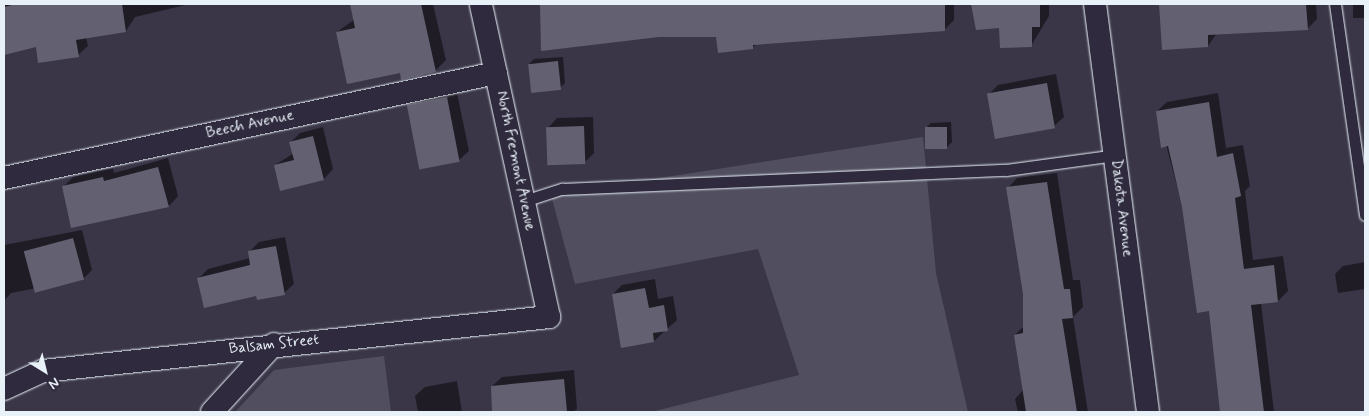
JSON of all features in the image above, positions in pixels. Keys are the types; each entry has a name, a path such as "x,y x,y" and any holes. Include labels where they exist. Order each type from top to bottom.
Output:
{"street":[{"name":"North Fremont Avenue","path":"481,4 549,317"},
{"name":"Dakota Avenue","path":"1095,4 1148,412"},
{"name":"Beech Avenue","path":"4,178 496,73"},
{"name":"Balsam Street","path":"4,389 42,371 274,344 549,317"},
{"path":"212,412 274,344"}],"lane":[{"path":"1335,4 1365,215"},
{"path":"524,200 562,189 1006,170 1115,155"}],"shaded area":[{"path":"923,137 936,273 968,412 651,412 799,375 758,249 575,284 551,195"},
{"path":"384,356 391,412 235,412 274,370"}],"building":[{"path":"16,4 122,4 126,32 76,40 79,57 38,63 36,47 4,55 4,7"},
{"path":"350,4 421,4 436,72 401,80 400,73 347,84 336,32 355,28"},
{"path":"540,4 945,4 945,31 753,45 753,49 718,53 716,37 659,37 541,51"},
{"path":"971,4 1040,4 1040,27 1032,27 1032,47 1000,48 999,28 976,30"},
{"path":"1159,4 1306,4 1308,30 1208,35 1208,47 1162,50"},
{"path":"558,61 561,90 531,93 528,64"},
{"path":"1047,83 1055,128 995,139 987,94"},
{"path":"447,97 460,162 419,170 407,105"},
{"path":"1209,102 1217,157 1233,153 1241,196 1235,198 1244,269 1274,265 1278,302 1251,305 1264,412 1220,412 1209,311 1197,313 1182,207 1168,146 1161,148 1156,111"},
{"path":"584,126 585,164 547,165 546,127"},
{"path":"925,127 947,127 947,149 925,149"},
{"path":"313,136 324,180 280,191 274,165 294,160 289,142"},
{"path":"158,167 169,207 71,228 62,186 103,177 104,181"},
{"path":"1047,182 1064,289 1070,289 1073,318 1062,319 1077,412 1026,412 1014,335 1023,333 1023,294 1006,187"},
{"path":"73,238 84,280 35,293 24,251"},
{"path":"276,246 285,295 257,300 256,296 204,308 197,278 250,265 248,251"},
{"path":"645,288 649,308 664,305 668,331 653,333 654,342 621,348 612,294"},
{"path":"564,379 567,412 492,412 491,386"}]}
